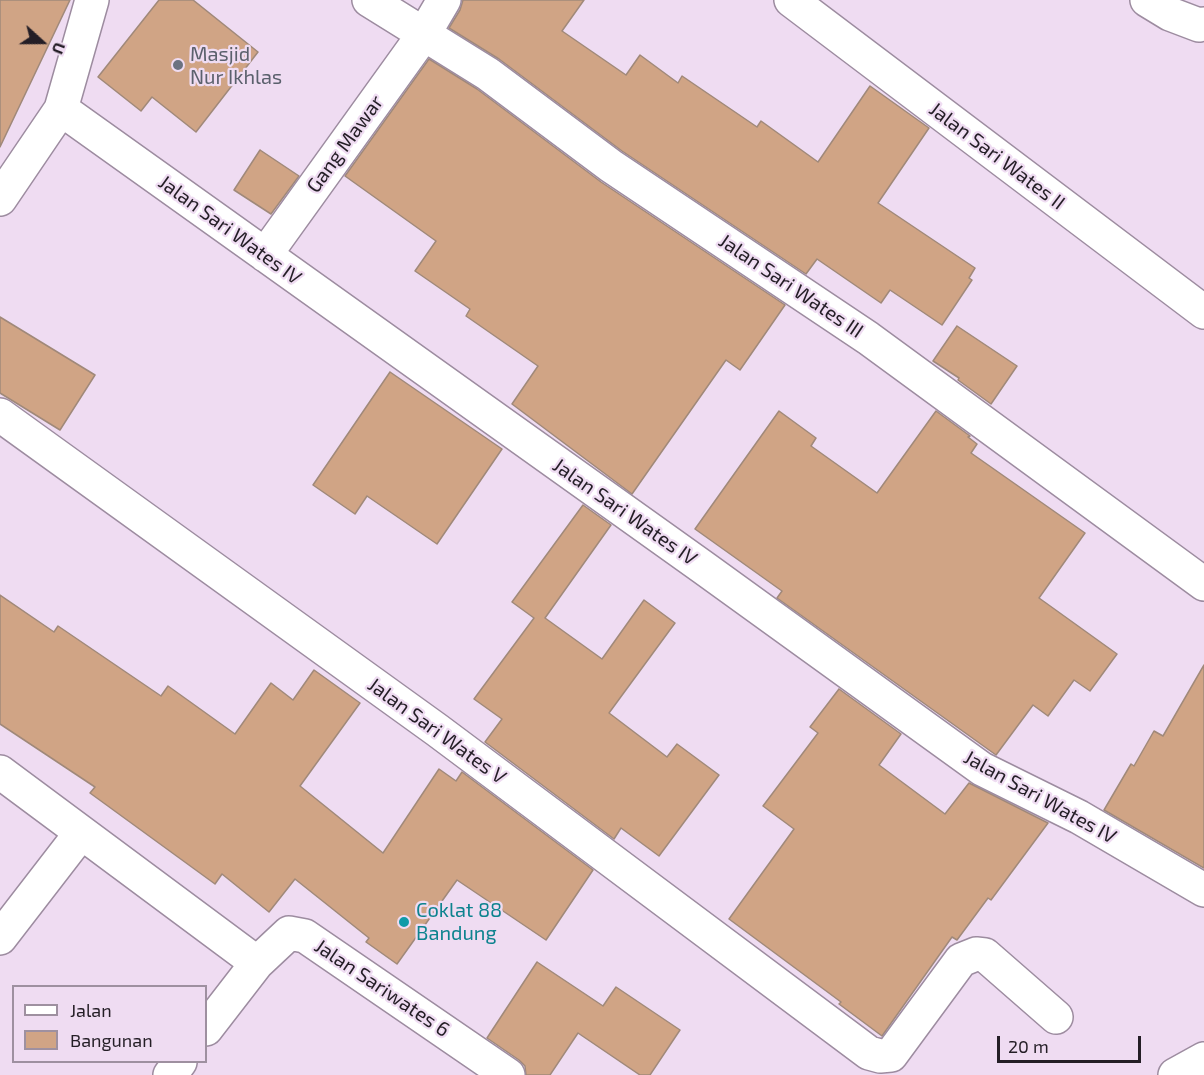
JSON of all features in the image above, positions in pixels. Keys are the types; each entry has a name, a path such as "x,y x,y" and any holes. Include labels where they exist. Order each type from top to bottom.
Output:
{"street":[{"path":"0,199 61,109 92,0"},
{"name":"Jalan Sari Wates III","path":"369,0 488,74 611,166 868,338 1204,584"},
{"name":"Gang Mawar","path":"265,255 424,34 444,0"},
{"name":"Jalan Sari Wates II","path":"791,0 1204,312"},
{"path":"1147,0 1170,14 1199,25 1204,24"},
{"name":"Jalan Sari Wates IV","path":"61,109 704,568 982,770 1079,817 1204,891"},
{"name":"Jalan Sari Wates V","path":"0,415 437,730 869,1053 880,1056 891,1055 961,960 976,954 985,955 1056,1017"},
{"path":"0,772 257,963 207,1028"},
{"path":"0,938 81,833"},
{"name":"Jalan Sariwates 6","path":"257,963 289,933 305,936 508,1075"},
{"path":"1175,1075 1204,1059"},
{"path":"170,1075 179,1063"}],"building":[{"path":"0,0 70,0 0,147"},
{"name":"Masjid Nur Ikhlas","path":"159,0 193,0 258,52 196,132 152,97 141,111 98,77"},
{"path":"463,0 584,0 562,31 626,75 640,55 678,83 682,76 757,127 761,121 818,162 870,86 929,128 878,203 975,268 969,278 972,280 942,325 890,290 881,303 817,259 806,274 622,151 499,59 449,28"},
{"path":"429,59 477,89 601,182 785,305 740,370 726,360 632,494 512,404 538,366 466,316 470,309 415,271 436,241 345,176"},
{"path":"260,150 299,176 271,214 234,190"},
{"path":"0,317 95,375 60,430 0,393"},
{"path":"957,326 1017,366 991,404 958,380 959,378 933,361"},
{"path":"390,372 502,449 437,544 367,496 355,514 313,485"},
{"path":"779,411 816,438 811,446 877,493 936,411 970,436 968,437 977,444 971,453 1085,533 1039,598 1117,654 1090,691 1074,680 1048,716 1033,705 996,755 777,598 782,591 695,529"},
{"path":"583,505 611,525 545,618 602,659 644,600 675,623 609,713 667,757 677,744 719,775 659,856 621,828 614,839 485,742 502,719 474,699 534,618 512,602"},
{"path":"0,595 54,632 58,626 161,696 168,686 235,734 271,683 293,700 314,670 360,703 300,786 383,853 439,769 456,781 462,772 593,870 546,940 457,880 397,964 366,942 369,938 295,879 269,912 222,874 215,884 90,793 95,787 0,724"},
{"path":"1204,665 1204,868 1104,810 1131,764 1134,766 1154,731 1163,736"},
{"path":"839,689 901,734 879,765 945,814 969,783 1048,823 991,900 988,898 957,940 952,937 882,1036 839,1004 841,1002 729,919 794,829 763,806 818,733 810,727"},
{"path":"537,962 603,1006 616,987 680,1030 650,1075 640,1075 578,1033 550,1075 526,1075 525,1066 519,1060 487,1038"}],"place":[{"name":"Masjid Nur Ikhlas","path":"178,65"},
{"name":"Coklat 88 Bandung","path":"404,922"}]}
